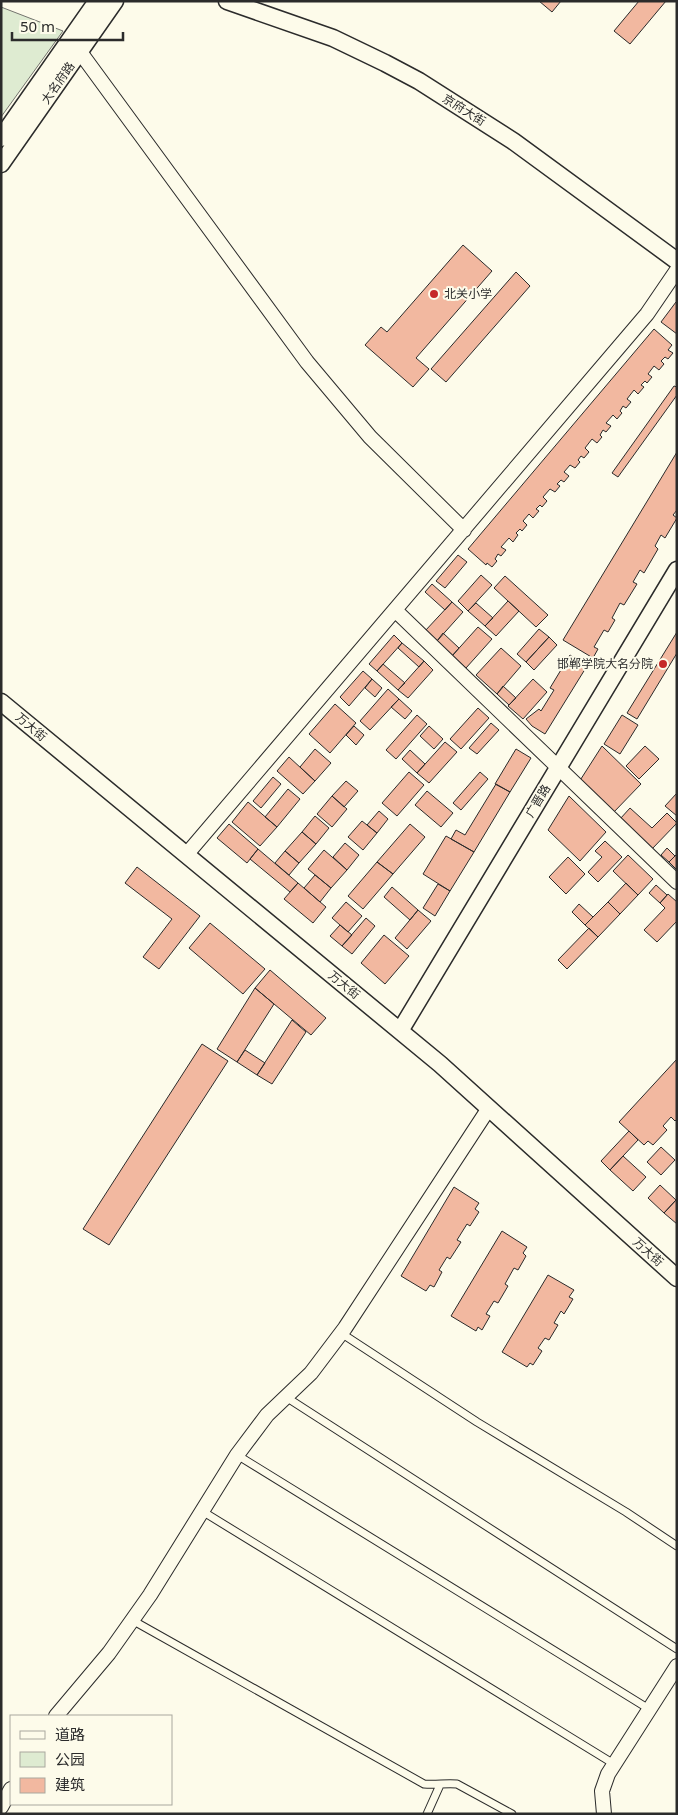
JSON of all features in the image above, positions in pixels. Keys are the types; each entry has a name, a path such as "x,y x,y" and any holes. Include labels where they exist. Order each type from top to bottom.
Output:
{"street":[{"name":"大名府路","path":"1,138 97,1"},
{"name":"大名府路","path":"1,164 115,1"},
{"name":"京府大街","path":"227,1 333,38 419,81 513,141 677,261"},
{"path":"80,52 307,362 370,437 464,530"},
{"path":"186,855 396,611 647,314 677,270"},
{"name":"广晋路","path":"400,1031 677,570"},
{"path":"396,611 677,882"},
{"name":"万大街","path":"1,702 440,1064 677,1278"},
{"path":"57,1715 109,1652 150,1595 237,1455 267,1415 311,1373 341,1333 489,1108"},
{"path":"604,1814 602,1791 608,1774 677,1666"},
{"path":"1,1807 10,1791"}],"lane":[{"path":"341,1333 476,1422 626,1512 677,1546"},
{"path":"286,1397 677,1649"},
{"path":"237,1455 649,1710"},
{"path":"202,1511 614,1764"},
{"path":"132,1620 424,1784 457,1784 512,1814"},
{"path":"427,1814 440,1785"}],"green space":[{"path":"1,7 63,31 1,117"}],"building":[{"path":"539,1 561,1 552,12"},
{"path":"639,1 666,1 630,44 614,31"},
{"path":"463,245 492,271 416,358 429,369 413,387 365,345 381,327 387,332"},
{"path":"516,272 530,286 446,382 431,369"},
{"path":"677,303 677,334 661,322"},
{"path":"654,329 672,345 668,350 673,353 668,359 665,357 661,361 664,364 659,370 654,366 648,374 652,377 647,383 645,381 641,385 644,387 638,394 634,390 627,399 631,402 626,408 623,406 620,411 622,413 617,419 613,415 606,423 611,426 606,432 603,430 600,435 602,437 597,443 592,439 585,448 589,452 584,458 581,456 578,460 580,462 575,468 570,465 564,472 569,476 564,482 561,480 557,484 560,486 555,492 550,489 543,497 547,501 542,507 540,505 536,509 539,511 533,518 529,514 523,521 527,525 522,531 520,529 516,533 518,535 513,542 509,538 501,547 506,550 501,556 498,554 495,559 497,561 492,567 487,563 486,565 468,549"},
{"path":"674,386 677,387 677,395 618,477 612,473"},
{"path":"677,452 677,510 673,515 677,518 665,538 661,535 655,546 658,549 644,573 640,570 633,582 637,584 624,605 620,603 612,618 615,620 608,632 604,630 594,647 598,649 593,658 563,640"},
{"path":"458,555 467,562 445,588 436,581"},
{"path":"481,575 492,585 468,611 458,601"},
{"path":"505,576 548,615 536,627 494,588"},
{"path":"432,584 452,602 445,610 425,592"},
{"path":"508,601 519,611 496,636 485,626"},
{"path":"452,602 463,612 437,641 425,631"},
{"path":"476,603 493,618 485,626 468,611"},
{"path":"478,627 492,639 466,668 452,656"},
{"path":"539,629 549,637 526,662 517,654"},
{"path":"677,632 677,653 637,719 627,713"},
{"path":"443,633 459,648 452,656 437,641"},
{"path":"394,635 402,643 377,671 369,664"},
{"path":"549,637 557,645 534,670 526,662"},
{"path":"402,643 424,661 419,667 398,648"},
{"path":"501,648 521,666 497,694 476,675"},
{"path":"570,655 587,666 545,734 532,726 526,719 539,709 541,711 554,690 550,688"},
{"path":"424,661 433,670 408,698 398,690"},
{"path":"383,664 405,683 398,690 377,671"},
{"path":"363,671 372,679 349,706 340,697"},
{"path":"372,679 382,688 375,697 365,688"},
{"path":"533,679 547,692 523,719 508,706"},
{"path":"503,686 516,698 509,705 497,694"},
{"path":"388,689 399,699 370,730 360,721"},
{"path":"399,699 412,711 405,719 391,707"},
{"path":"335,704 356,723 330,753 309,734"},
{"path":"478,708 489,718 461,749 450,739"},
{"path":"417,715 427,724 396,759 386,750"},
{"path":"622,715 638,725 620,754 604,744"},
{"path":"491,723 499,730 477,754 469,748"},
{"path":"354,726 364,735 356,745 346,735"},
{"path":"429,726 443,739 434,749 420,736"},
{"path":"445,742 457,752 429,783 417,773"},
{"path":"602,746 641,784 612,814 579,782"},
{"path":"645,746 659,759 639,779 626,766"},
{"path":"315,749 331,763 315,781 300,767"},
{"path":"516,749 531,758 510,792 495,784"},
{"path":"410,750 425,764 417,773 402,759"},
{"path":"289,757 315,781 303,794 277,771"},
{"path":"409,772 424,785 397,816 382,803"},
{"path":"480,772 488,779 461,810 453,803"},
{"path":"273,777 281,784 261,808 253,801"},
{"path":"346,781 358,791 344,807 332,796"},
{"path":"496,784 510,792 474,852 451,839 456,830 465,835"},
{"path":"288,789 300,799 277,827 265,817"},
{"path":"427,791 453,813 441,827 415,805"},
{"path":"677,793 677,816 665,806"},
{"path":"332,796 347,809 332,827 317,814"},
{"path":"569,796 606,832 580,861 548,830"},
{"path":"248,802 277,827 260,846 232,822"},
{"path":"630,808 652,828 667,813 677,823 651,850 620,819"},
{"path":"379,811 388,819 377,833 367,825"},
{"path":"315,816 329,828 316,844 302,832"},
{"path":"362,821 377,833 363,850 348,837"},
{"path":"229,824 258,849 247,863 217,838"},
{"path":"410,824 425,837 393,874 377,862"},
{"path":"302,832 316,844 299,863 285,851"},
{"path":"446,836 474,852 450,891 423,874"},
{"path":"605,841 622,857 598,882 588,872 602,857 595,851"},
{"path":"345,843 359,855 347,870 333,857"},
{"path":"667,848 675,856 669,862 661,855"},
{"path":"258,849 298,883 290,892 250,859"},
{"path":"324,850 347,870 331,888 308,869"},
{"path":"285,851 299,863 289,875 275,863"},
{"path":"677,854 677,870 669,862"},
{"path":"628,855 653,879 638,895 613,871"},
{"path":"568,857 585,874 566,894 549,877"},
{"path":"377,862 393,874 363,909 348,896"},
{"path":"137,867 200,916 159,969 143,957 172,919 125,883"},
{"path":"315,875 331,888 320,902 304,888"},
{"path":"298,883 326,907 313,923 284,899"},
{"path":"626,883 638,895 620,914 608,902"},
{"path":"438,884 450,891 435,916 423,908"},
{"path":"656,885 667,895 660,903 649,893"},
{"path":"392,887 418,910 410,920 384,897"},
{"path":"668,894 677,902 677,921 657,942 644,930 665,908 660,903"},
{"path":"346,902 362,916 348,932 332,918"},
{"path":"608,902 620,914 598,937 585,925"},
{"path":"579,904 593,917 585,925 572,912"},
{"path":"418,910 431,921 407,949 395,938"},
{"path":"366,918 375,926 352,954 342,946"},
{"path":"210,923 265,969 243,994 189,948"},
{"path":"340,925 352,935 342,946 330,936"},
{"path":"589,928 598,937 567,969 558,960"},
{"path":"384,935 409,956 385,984 361,963"},
{"path":"270,970 326,1018 311,1035 255,988"},
{"path":"255,988 274,1004 237,1062 217,1049"},
{"path":"292,1020 306,1032 272,1084 257,1075"},
{"path":"202,1044 228,1061 109,1245 83,1229"},
{"path":"245,1050 265,1063 257,1075 237,1062"},
{"path":"677,1059 677,1119 675,1121 671,1117 663,1126 667,1130 653,1145 648,1141 644,1145 619,1122"},
{"path":"629,1131 638,1140 610,1170 601,1161"},
{"path":"661,1147 675,1160 661,1175 647,1162"},
{"path":"623,1156 646,1177 633,1191 610,1170"},
{"path":"660,1185 676,1200 664,1213 648,1198"},
{"path":"454,1187 479,1203 475,1209 479,1212 470,1226 467,1224 457,1240 461,1242 450,1259 447,1257 439,1270 442,1272 434,1287 430,1285 426,1291 401,1276"},
{"path":"677,1200 677,1224 664,1213"},
{"path":"502,1231 527,1247 523,1253 526,1256 518,1270 514,1268 505,1284 508,1286 498,1303 494,1301 486,1314 490,1316 482,1330 478,1327 476,1331 451,1316"},
{"path":"548,1275 574,1290 569,1297 573,1299 564,1314 561,1311 554,1323 558,1325 549,1340 545,1338 538,1348 542,1351 533,1365 530,1363 527,1367 502,1352"}],"place":[{"name":"北关小学","path":"434,294"},
{"name":"邯郸学院大名分院","path":"663,664"}]}
